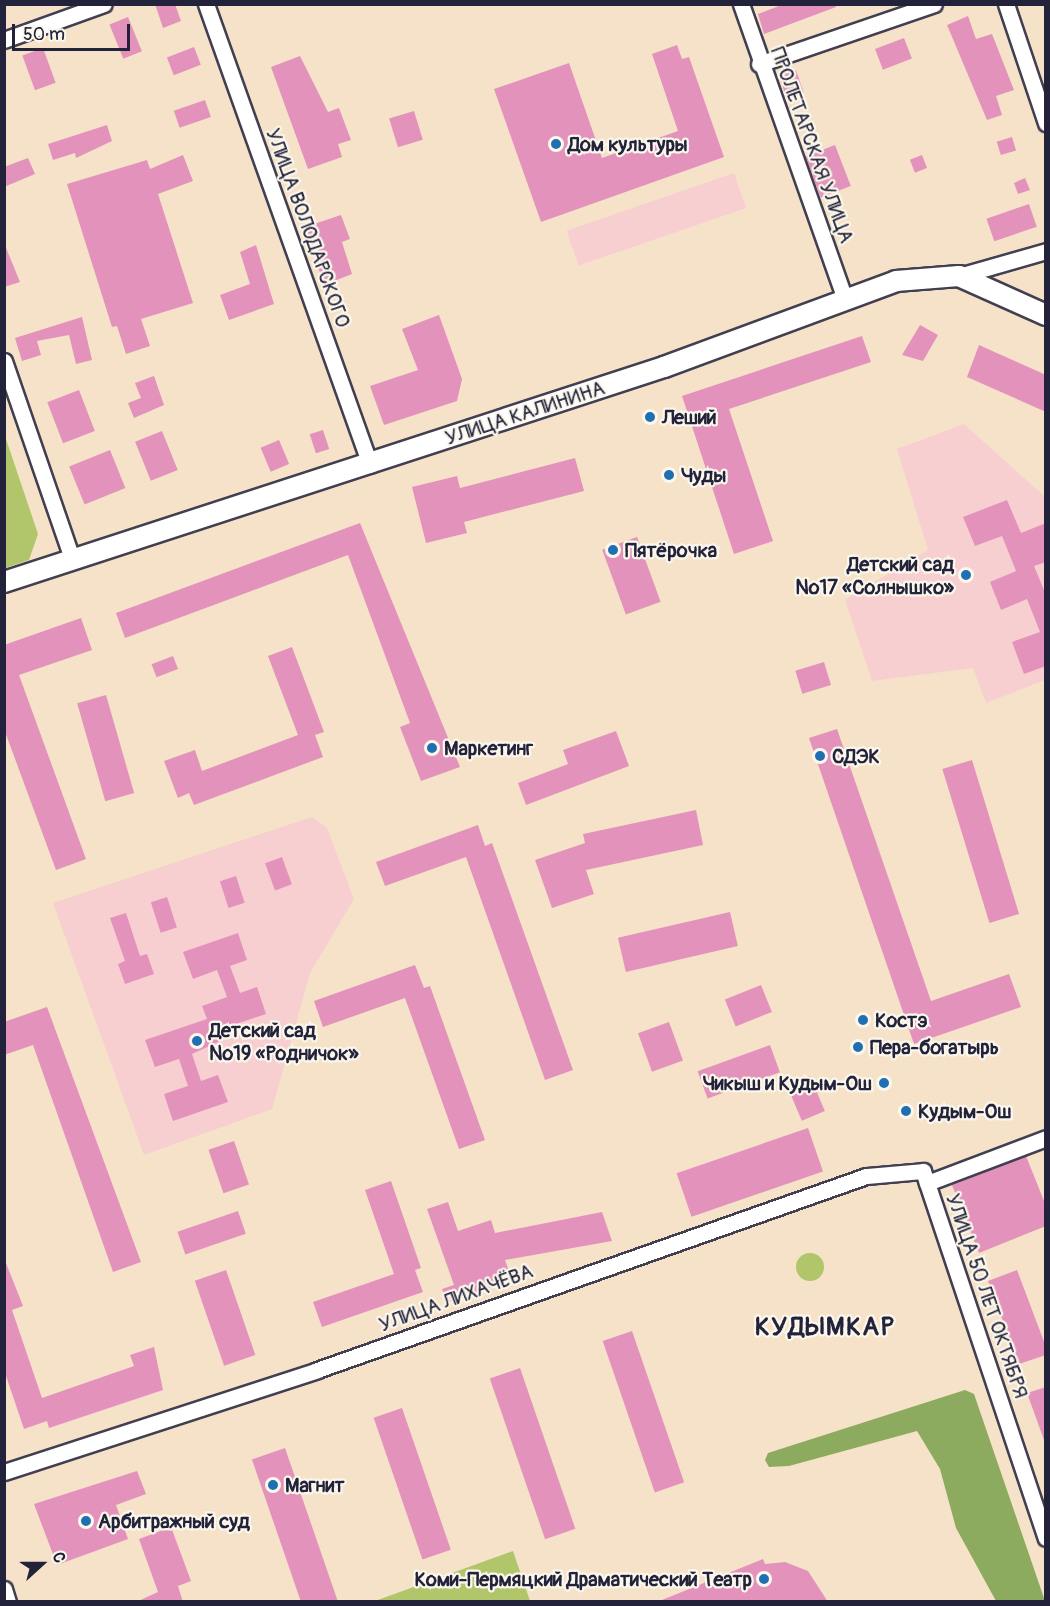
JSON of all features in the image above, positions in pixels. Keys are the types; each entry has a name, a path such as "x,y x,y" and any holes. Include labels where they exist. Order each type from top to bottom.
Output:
{"main road":[{"name":"УЛИЦА КАЛИНИНА","path":"4,582 72,558 370,465 664,367 896,281 959,276"},
{"path":"959,276 1046,315"}],"street":[{"path":"4,40 104,4"},
{"name":"УЛИЦА ВОЛОДАРСКОГО","path":"206,4 370,465"},
{"name":"ПРОЛЕТАРСКАЯ УЛИЦА","path":"741,4 759,64 845,299"},
{"path":"759,64 934,4"},
{"path":"1006,4 1046,123"},
{"name":"УЛИЦА КАЛИНИНА","path":"959,276 1046,251"},
{"path":"4,361 72,558"},
{"name":"УЛИЦА ЛИХАЧЁВА","path":"4,1472 317,1370 866,1176 925,1177 1046,1138"},
{"name":"УЛИЦА 50 ЛЕТ ОКТЯБРЯ","path":"925,1177 1046,1538"},
{"path":"4,1589 8,1602"}],"shaded area":[{"path":"734,173 746,208 579,266 567,231"},
{"name":"Детский сад №17 «Солнышко»","path":"964,424 1045,497 1045,680 986,703 973,668 872,681 845,600 928,550 897,449"},
{"name":"Детский сад №19 «Родничок»","path":"312,817 327,828 354,899 310,973 272,1109 144,1155 53,903"}],"green space":[{"path":"4,433 38,534 29,560 5,568"},
{"path":"810,1253 820,1257 824,1267 820,1277 810,1281 800,1277 796,1267 800,1257"},
{"path":"965,1390 974,1394 1045,1601 996,1601 956,1528 940,1469 917,1431 789,1466 769,1467 765,1460 768,1453"},
{"path":"513,1551 530,1601 375,1601"}],"building":[{"path":"155,4 175,4 181,21 163,28"},
{"path":"784,4 835,4 836,7 764,34 758,14"},
{"path":"968,16 976,39 992,34 1014,90 996,96 1002,115 987,120 947,25"},
{"path":"128,17 142,51 123,59 109,24"},
{"path":"904,38 912,59 883,70 875,49"},
{"name":"Дом культуры","path":"677,45 682,59 689,57 724,157 541,222 494,89 569,63 602,158 678,131 652,54"},
{"path":"194,47 201,65 174,75 167,57"},
{"path":"43,48 56,83 35,90 22,56"},
{"path":"300,56 328,112 339,108 351,140 338,144 342,157 308,169 271,67"},
{"path":"796,70 804,93 787,99 779,76"},
{"path":"205,100 211,117 180,128 174,111"},
{"path":"414,111 423,140 398,147 389,119"},
{"path":"107,125 112,141 76,158 75,153 53,160 48,144"},
{"path":"1012,137 1016,150 1001,155 997,142"},
{"path":"835,145 851,186 821,198 805,156"},
{"path":"183,155 193,181 158,194 193,303 141,319 150,346 126,354 117,326 112,327 67,184 147,160 150,169"},
{"path":"922,155 927,168 915,173 910,160"},
{"path":"28,158 35,174 4,187 4,167"},
{"path":"1025,178 1030,190 1018,194 1014,183"},
{"path":"1029,204 1037,227 994,241 986,219"},
{"path":"341,215 350,239 342,242 352,274 324,285 305,227"},
{"path":"4,243 20,282 4,287"},
{"path":"256,245 274,304 229,320 220,295 250,284 240,252"},
{"path":"439,315 462,379 457,401 384,425 370,386 418,370 402,329"},
{"path":"82,317 92,360 76,364 69,335 37,341 41,355 22,361 15,338"},
{"path":"920,325 938,335 923,361 902,355"},
{"path":"862,336 871,362 729,409 773,541 734,554 682,396"},
{"path":"979,345 1046,375 1046,412 967,377"},
{"path":"154,376 164,405 134,418 128,403 141,398 135,383"},
{"path":"79,390 95,431 63,443 47,402"},
{"path":"323,430 329,449 316,453 310,434"},
{"path":"162,431 178,470 151,481 135,442"},
{"path":"279,440 289,464 271,472 261,448"},
{"path":"110,450 125,488 85,504 69,466"},
{"path":"575,458 584,491 464,522 467,533 426,543 412,487 457,476 460,488"},
{"path":"1007,500 1021,533 1046,523 1046,562 1034,566 1046,595 1046,666 1024,674 1012,642 1040,632 1027,599 1001,610 990,582 1016,571 1002,536 975,546 963,517"},
{"path":"360,523 460,767 421,781 400,727 410,723 348,555 125,638 116,613"},
{"path":"637,537 661,602 626,614 602,550"},
{"path":"81,618 92,650 19,675 86,859 56,870 4,729 4,645"},
{"path":"292,647 324,732 315,735 323,757 194,805 189,793 178,798 164,761 195,750 202,771 298,735 268,656"},
{"path":"173,656 178,669 157,677 152,664"},
{"path":"824,662 831,685 802,694 795,671"},
{"path":"106,695 134,793 105,801 77,703"},
{"path":"837,729 931,1001 1009,974 1021,1007 914,1044 809,738"},
{"path":"616,731 629,766 526,805 518,783 568,764 563,750"},
{"path":"972,760 1019,914 989,923 942,769"},
{"path":"696,810 703,845 586,870 594,894 552,908 535,860 585,843 583,834"},
{"path":"478,825 485,846 492,843 573,1070 545,1080 466,857 385,886 376,862"},
{"path":"282,857 292,884 275,890 265,863"},
{"path":"236,876 245,903 228,908 220,881"},
{"path":"167,897 177,927 161,933 151,902"},
{"path":"730,912 738,946 626,972 618,938"},
{"path":"126,913 140,956 147,954 154,974 125,984 118,964 125,961 110,918"},
{"path":"238,933 247,960 230,966 240,993 257,987 266,1014 239,1023 242,1031 192,1054 201,1081 218,1075 228,1102 173,1121 164,1094 188,1086 179,1059 155,1067 145,1040 207,1019 202,1006 227,997 217,970 193,979 183,952"},
{"path":"415,965 424,988 430,986 485,1140 459,1149 405,998 323,1027 314,1001"},
{"path":"761,985 772,1012 736,1026 725,1000"},
{"path":"47,1007 141,1262 113,1272 33,1045 4,1055 4,1022"},
{"path":"669,1022 683,1061 652,1072 638,1033"},
{"path":"770,1045 780,1072 708,1099 698,1071"},
{"path":"810,1076 825,1111 802,1121 787,1086"},
{"path":"808,1128 823,1171 692,1217 677,1173"},
{"path":"234,1141 249,1184 223,1193 208,1150"},
{"path":"1026,1156 1046,1206 1046,1226 979,1253 952,1185"},
{"path":"391,1181 421,1268 415,1270 423,1292 322,1327 313,1302 394,1274 365,1190"},
{"path":"448,1202 458,1231 491,1220 495,1233 602,1212 612,1241 505,1260 512,1280 447,1303 442,1289 454,1285 427,1209"},
{"path":"238,1211 246,1234 185,1255 177,1232"},
{"path":"4,1258 23,1306 12,1310 42,1398 134,1366 130,1355 154,1347 163,1390 49,1428 47,1421 24,1429 4,1370"},
{"path":"226,1270 255,1355 224,1366 195,1281"},
{"path":"1017,1270 1046,1347 1046,1355 1019,1364 988,1281"},
{"path":"632,1331 684,1482 655,1492 603,1341"},
{"path":"520,1368 575,1529 545,1539 490,1378"},
{"path":"1046,1387 1046,1440 1044,1440 1027,1393"},
{"path":"402,1408 451,1550 422,1560 374,1418"},
{"path":"285,1448 338,1602 301,1602 252,1459"},
{"path":"137,1471 146,1494 116,1505 128,1539 57,1565 34,1504"},
{"path":"171,1527 191,1581 178,1586 183,1602 136,1602 158,1592 139,1539"},
{"name":"Коми-Пермяцкий Драматический Театр","path":"763,1559 765,1564 785,1562 808,1571 828,1602 657,1602"}],"place":[{"name":"Дом культуры","path":"556,144"},
{"name":"Леший","path":"650,417"},
{"name":"Чуды","path":"669,475"},
{"name":"Пятёрочка","path":"613,550"},
{"name":"Детский сад №17 «Солнышко»","path":"966,575"},
{"name":"Маркетинг","path":"432,748"},
{"name":"СДЭК","path":"820,756"},
{"name":"Костэ","path":"863,1020"},
{"name":"Детский сад №19 «Родничок»","path":"197,1041"},
{"name":"Пера-богатырь","path":"858,1047"},
{"name":"Чикыш и Кудым-Ош","path":"884,1083"},
{"name":"Кудым-Ош","path":"906,1111"},
{"name":"Магнит","path":"273,1485"},
{"name":"Арбитражный суд","path":"86,1521"},
{"name":"Коми-Пермяцкий Драматический Театр","path":"764,1579"}],"district":[{"name":"КУДЫМКАР","path":"825,1328"}]}
